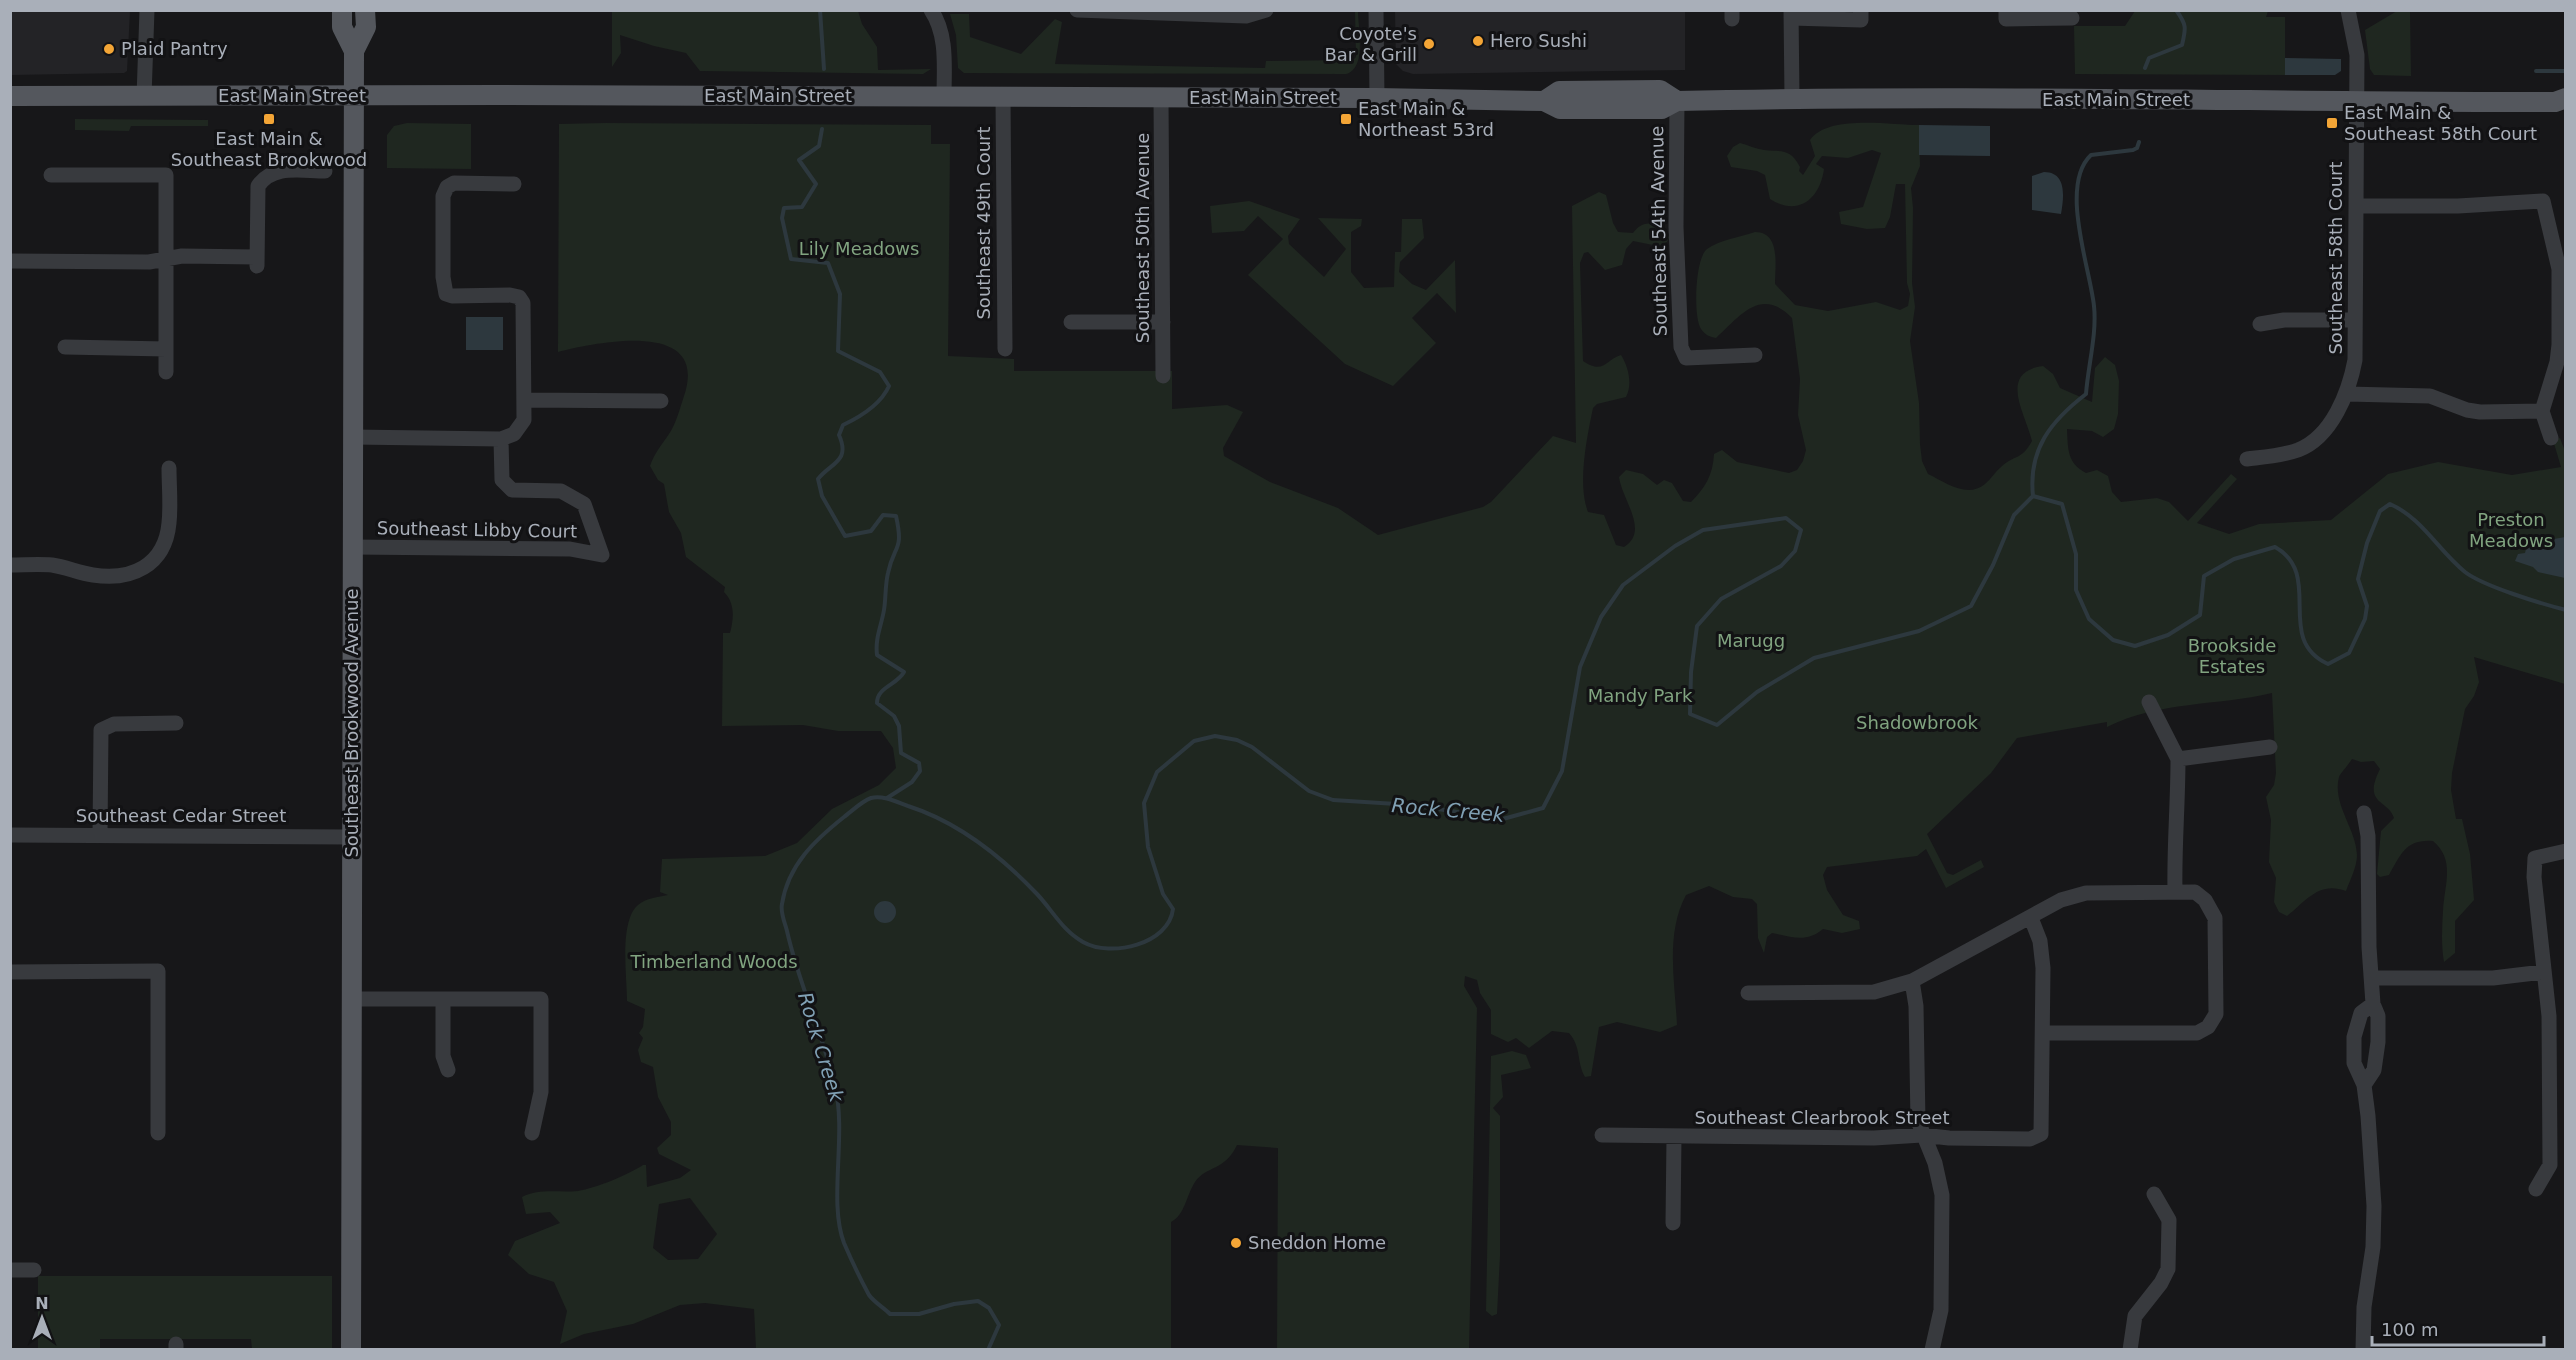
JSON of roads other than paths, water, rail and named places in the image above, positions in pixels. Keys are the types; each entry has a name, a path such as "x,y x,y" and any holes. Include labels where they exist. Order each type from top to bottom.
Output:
{"main road":[{"path":"342,10 342,27 354,51"},
{"path":"354,51 366,27 365,10"},
{"name":"Southeast Brookwood Avenue","path":"351,1350 354,51"},
{"name":"East Main Street","path":"10,96 1377,98 1545,101 1559,91 1660,90 1677,101 1792,98 2562,102"}],"street":[{"path":"144,97 147,10"},
{"path":"931,10 938,21 943,39 944,97"},
{"path":"1077,10 1246,16 1266,10"},
{"path":"1376,10 1377,98"},
{"name":"Southeast 58th Court","path":"2247,459 2277,456 2300,450 2317,438 2347,394 2355,360 2356,45 2348,10"},
{"path":"1792,98 1791,14 1861,15"},
{"path":"2006,15 2072,18"},
{"name":"Southeast 49th Court","path":"1003,97 1005,349"},
{"name":"Southeast 50th Avenue","path":"1161,99 1163,376"},
{"name":"Southeast 54th Avenue","path":"1677,101 1678,324 1681,346 1686,358 1755,355"},
{"path":"10,261 149,262 165,259 257,262 258,186 264,176 277,171 325,171"},
{"path":"51,175 165,175 165,372"},
{"path":"352,437 507,437 524,420 523,303 519,297 452,296 446,294 443,288 443,196 447,187 454,183 514,184"},
{"path":"2356,206 2458,206 2543,201 2559,269 2558,362 2542,411 2551,438"},
{"path":"2260,324 2284,320 2355,320"},
{"path":"1071,322 1163,322"},
{"path":"65,348 165,349"},
{"path":"2347,394 2430,396 2467,410 2480,412 2542,411"},
{"path":"524,400 661,401"},
{"name":"Southeast Libby Court","path":"352,547 570,549 602,555 584,504 561,491 517,491 508,487 502,480 500,468 507,437"},
{"path":"10,565 52,565 95,576 122,576 138,572 152,562 163,547 169,524 169,468"},
{"path":"2149,702 2178,759 2178,820 2174,840 2175,892"},
{"path":"100,836 101,730 114,724 176,723"},
{"path":"2178,759 2270,747"},
{"path":"2364,813 2368,836 2369,947 2373,1004 2378,1016 2378,1042 2374,1070 2364,1085"},
{"name":"Southeast Cedar Street","path":"10,835 351,837"},
{"path":"2536,1189 2550,1165 2549,1016 2543,972 2535,858 2565,851"},
{"path":"1748,993 1874,992 1912,981 2061,900 2086,893 2195,892 2205,900 2215,918 2216,1014 2208,1027 2197,1034 2044,1034 2043,968 2040,940 2031,918"},
{"path":"10,972 158,971 158,1132"},
{"path":"2372,978 2493,978 2543,972"},
{"path":"1912,981 1916,1006 1916,1104 1922,1135 1935,1163 1942,1195 1941,1310 1932,1350"},
{"path":"352,999 541,999 541,1092 532,1133"},
{"path":"443,999 443,1056 448,1070"},
{"path":"2362,1350 2364,1307 2373,1248 2374,1206 2364,1085 2354,1063 2354,1037 2361,1013 2373,1004"},
{"name":"Southeast Clearbrook Street","path":"1602,1135 1874,1138 1922,1135 1949,1138 2030,1139 2041,1134 2044,1034"},
{"path":"1673,1223 1674,1137"},
{"path":"2130,1350 2135,1316 2162,1283 2168,1269 2169,1220 2154,1194"},
{"path":"10,1270 34,1270"}],"waterway":[{"path":"820,10 824,69"},
{"path":"2145,68 2149,58 2182,45 2185,27 2176,10"},
{"path":"2536,71 2566,71"},
{"path":"822,129 819,146 799,160 816,184 802,207 784,208 782,218 791,259 828,263 840,294 838,351 880,372 889,386 881,399 863,414 843,425 839,435 842,444 841,457 818,479 822,496 845,536 871,531 883,515 896,516 899,542 887,578 877,655 904,672 880,693 877,703 894,716 899,726 901,753 919,763 920,771 912,782 887,798"},
{"path":"2033,496 2034,464 2044,438 2062,415 2086,394 2095,317 2077,206 2077,186 2082,169 2091,155 2133,150 2137,148 2139,142"},
{"name":"Rock Creek","path":"2033,496 2062,504 2076,554 2076,590 2089,619 2113,640 2135,646 2168,635 2200,615 2204,576 2234,559 2275,547 2289,559 2297,574 2300,623 2304,639 2312,653 2328,664 2349,653 2365,619 2367,606 2358,579 2367,543 2380,511 2390,504 2421,526 2465,572 2513,594 2566,610"},
{"name":"Rock Creek","path":"988,1350 999,1325 989,1308 978,1301 954,1304 919,1314 890,1314 869,1295 844,1243 838,1208 839,1125 835,1086 798,971 782,907 785,890 797,865 813,844 833,826 864,801 876,797 890,799 926,813 961,831 1009,866 1037,894 1069,932 1083,942 1108,949 1137,945 1161,931 1169,921 1173,909 1163,894 1148,847 1144,803 1157,772 1194,741 1215,736 1237,740 1252,747 1309,791 1333,800 1412,805 1503,819 1543,808 1562,771 1580,667 1601,617 1623,585 1675,546 1703,530 1786,518 1801,530 1795,551 1781,566 1721,599 1697,626 1691,672 1690,714 1717,725 1757,692 1814,658 1919,631 1971,606 1993,565 2014,515 2033,496"}],"place":[{"name":"Hero Sushi","path":"1478,41"},
{"name":"Coyote's Bar & Grill","path":"1429,44"},
{"name":"Plaid Pantry","path":"109,49"},
{"name":"East Main & Southeast Brookwood","path":"269,119"},
{"name":"East Main & Northeast 53rd","path":"1346,119"},
{"name":"East Main & Southeast 58th Court","path":"2332,123"},
{"name":"Sneddon Home","path":"1236,1243"}],"park label":[{"name":"Lily Meadows","path":"859,249"},
{"name":"Preston Meadows","path":"2511,530"},
{"name":"Marugg","path":"1751,641"},
{"name":"Brookside Estates","path":"2232,656"},
{"name":"Mandy Park","path":"1640,696"},
{"name":"Shadowbrook","path":"1917,723"},
{"name":"Timberland Woods","path":"714,962"}]}
